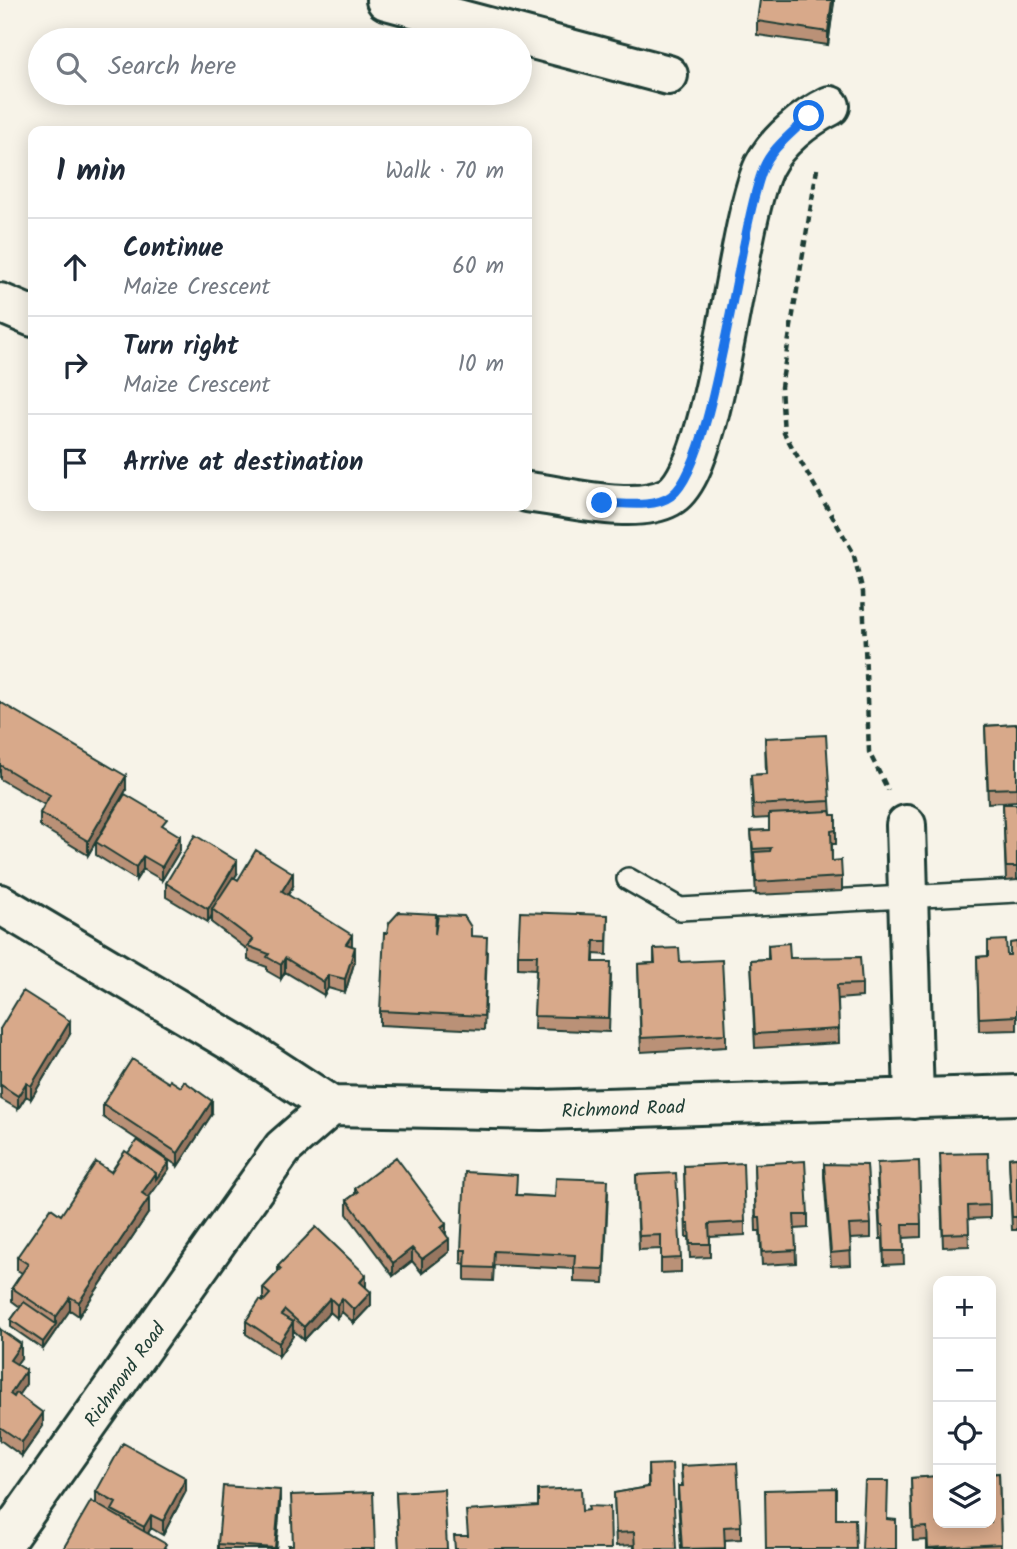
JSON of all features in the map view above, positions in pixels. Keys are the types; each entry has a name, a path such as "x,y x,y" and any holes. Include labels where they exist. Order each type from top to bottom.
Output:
{"street":[{"path":"386,0 491,28"},
{"path":"532,39 668,75"},
{"path":"532,493 602,503 645,504 671,496 690,472 708,420 736,273 764,167 809,116 830,106"},
{"path":"0,303 28,315"},
{"path":"906,825 914,1099"},
{"path":"0,904 241,1047 331,1106"},
{"name":"Richmond Road","path":"0,1548 283,1148 331,1106 542,1110 1017,1095"}],"lane":[{"path":"628,879 680,909 1017,891"}],"path":[{"path":"830,106 781,387 784,433 853,552 863,592 869,752 906,825"}],"building":[{"path":"760,0 832,0 828,32 757,21"},
{"path":"0,702 126,776 88,841 40,813 50,795 0,765"},
{"path":"1017,724 1017,788 988,789 985,726"},
{"path":"826,735 830,801 753,805 751,775 767,774 765,738"},
{"path":"125,794 167,819 162,825 180,836 162,867 143,856 136,867 96,842"},
{"path":"1003,804 1017,804 1017,867 1006,867"},
{"path":"830,811 831,815 836,815 836,830 831,831 832,861 841,860 842,877 756,882 754,852 770,851 771,848 753,849 751,831 769,830 769,814"},
{"path":"195,835 237,861 208,909 166,883"},
{"path":"256,850 293,873 282,891 352,935 346,944 355,947 345,979 328,975 324,982 285,958 281,965 267,957 269,954 248,946 253,940 212,909 233,877 238,880"},
{"path":"399,912 436,914 435,934 438,915 464,916 471,927 471,936 487,937 484,1016 380,1011 384,933 387,933 389,923"},
{"path":"520,912 608,915 607,941 594,941 593,962 611,962 609,1018 534,1016 537,955 518,955"},
{"path":"1006,940 1007,955 1010,955 1010,943 1017,942 1017,1016 979,1018 977,957 988,956 988,941"},
{"path":"789,943 790,958 860,957 862,984 837,985 839,1029 755,1034 751,960 769,959 768,945"},
{"path":"679,948 680,962 722,960 726,1034 641,1038 638,964 655,963 654,949"},
{"path":"23,991 70,1021 31,1086 26,1083 18,1096 1,1085 0,1087 0,1029"},
{"path":"132,1059 169,1083 170,1080 181,1087 184,1081 212,1101 178,1153 103,1104"},
{"path":"137,1140 169,1162 156,1179 156,1173 128,1153"},
{"path":"125,1151 156,1173 142,1193 149,1198 79,1302 70,1297 56,1317 12,1288 28,1264 17,1257 51,1208 61,1215 96,1162 111,1172"},
{"path":"988,1153 990,1205 968,1206 969,1233 943,1234 940,1154"},
{"path":"396,1157 446,1224 441,1228 449,1239 422,1259 412,1248 393,1263 347,1200 358,1192 355,1188"},
{"path":"1017,1157 1017,1217 1012,1217 1009,1158"},
{"path":"805,1161 808,1215 794,1215 796,1250 762,1252 760,1217 756,1217 754,1164"},
{"path":"919,1161 921,1224 903,1224 904,1251 884,1251 877,1163"},
{"path":"743,1163 745,1222 709,1224 710,1244 690,1244 689,1224 686,1224 684,1166"},
{"path":"824,1164 867,1165 871,1224 849,1225 851,1251 831,1253"},
{"path":"465,1172 517,1175 516,1195 555,1197 556,1178 608,1180 604,1269 574,1268 575,1255 494,1251 493,1268 465,1267 466,1250 461,1250"},
{"path":"676,1173 681,1258 661,1259 661,1235 639,1236 636,1175"},
{"path":"316,1227 366,1275 360,1282 371,1292 354,1310 342,1298 337,1305 330,1298 304,1327 285,1310 281,1315 293,1322 279,1343 246,1321 260,1300 263,1302 270,1294 263,1288 281,1269 278,1266"},
{"path":"24,1302 56,1324 43,1342 11,1320"},
{"path":"0,1329 21,1344 10,1360 26,1370 10,1394 14,1397 16,1393 43,1413 22,1442 0,1427"},
{"path":"123,1443 186,1478 163,1521 151,1515 144,1527 112,1510 116,1503 96,1492"},
{"path":"737,1463 741,1526 724,1527 725,1548 682,1549 678,1486 683,1486 681,1466"},
{"path":"672,1464 676,1549 635,1549 634,1532 616,1533 614,1493 649,1487 648,1465"},
{"path":"996,1473 999,1473 1001,1544 928,1548 927,1527 913,1528 911,1478 933,1476 933,1528 996,1528"},
{"path":"865,1481 888,1481 887,1519 896,1520 896,1549 862,1549"},
{"path":"223,1486 280,1490 275,1548 218,1544"},
{"path":"581,1488 582,1511 589,1510 588,1506 610,1507 611,1549 455,1549 454,1536 468,1536 466,1511 538,1506 538,1490"},
{"path":"836,1488 836,1519 855,1519 856,1549 766,1549 765,1490"},
{"path":"444,1489 447,1549 399,1549 396,1492"},
{"path":"373,1492 375,1549 288,1549 288,1545 293,1545 291,1495"},
{"path":"91,1501 166,1544 163,1549 63,1549"}],"route":[{"path":"602,503 645,504 671,496 690,472 708,420 736,273 764,167 775,150 809,116"}]}
